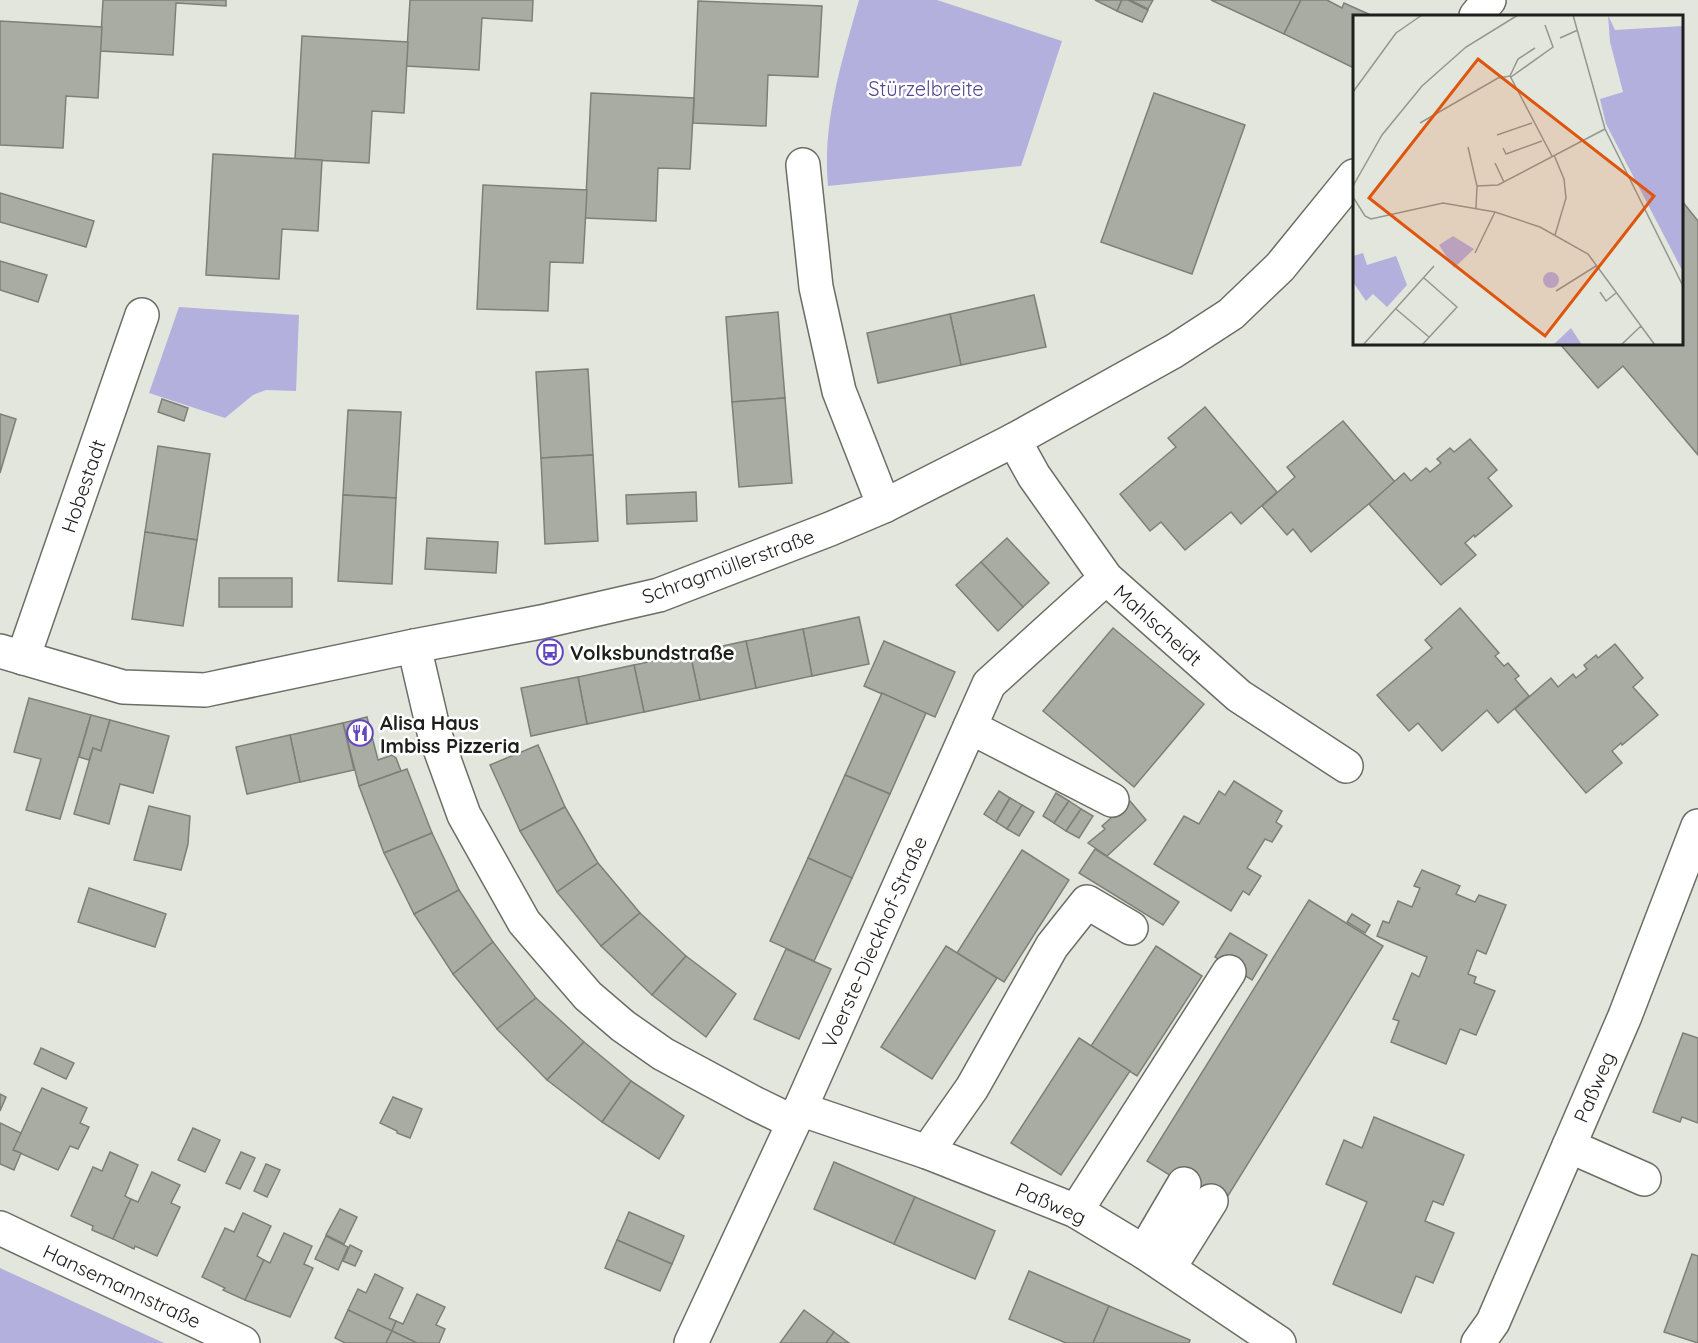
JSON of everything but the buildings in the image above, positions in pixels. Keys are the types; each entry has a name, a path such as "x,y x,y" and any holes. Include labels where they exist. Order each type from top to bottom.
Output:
{"street":[{"path":"1477,15 1489,0"},
{"path":"803,165 816,287 839,392 884,506"},
{"name":"Schragmüllerstraße","path":"11,654 123,687 206,690 541,622 659,595 884,506 1014,440 1174,351 1231,314 1280,267 1353,177"},
{"name":"Hobestadt","path":"11,654 142,315"},
{"name":"Mahlscheidt","path":"1014,440 1034,476 1106,578 1239,696 1346,766"},
{"name":"Voerste-Dieckhof-Straße","path":"691,1343 797,1115 989,684 1106,578"},
{"path":"414,646 434,732 464,815 524,922 588,996 623,1026 663,1054 754,1103 797,1115"},
{"path":"970,727 1112,800"},
{"name":"Paßweg","path":"1478,1343 1492,1322 1625,1016 1698,826"},
{"path":"927,1152 972,1088 1052,946 1087,902 1131,928"},
{"path":"1076,1211 1228,972"},
{"name":"Paßweg","path":"797,1115 927,1152 1076,1211 1156,1260 1279,1343"},
{"path":"1569,1146 1644,1179"},
{"path":"1156,1260 1197,1192"},
{"name":"Hansemannstraße","path":"0,1228 243,1343"}],"green space":[{"name":"Stürzelbreite","path":"859,0 937,0 1062,41 1021,166 828,186 827,162 831,115 840,69"},
{"path":"179,307 299,315 296,391 266,390 253,395 225,418 149,393"},
{"path":"0,1268 164,1343 0,1343"}],"place":[{"name":"Volksbundstraße","path":"550,652"},
{"name":"Alisa Haus Imbiss Pizzeria","path":"360,733"}]}
